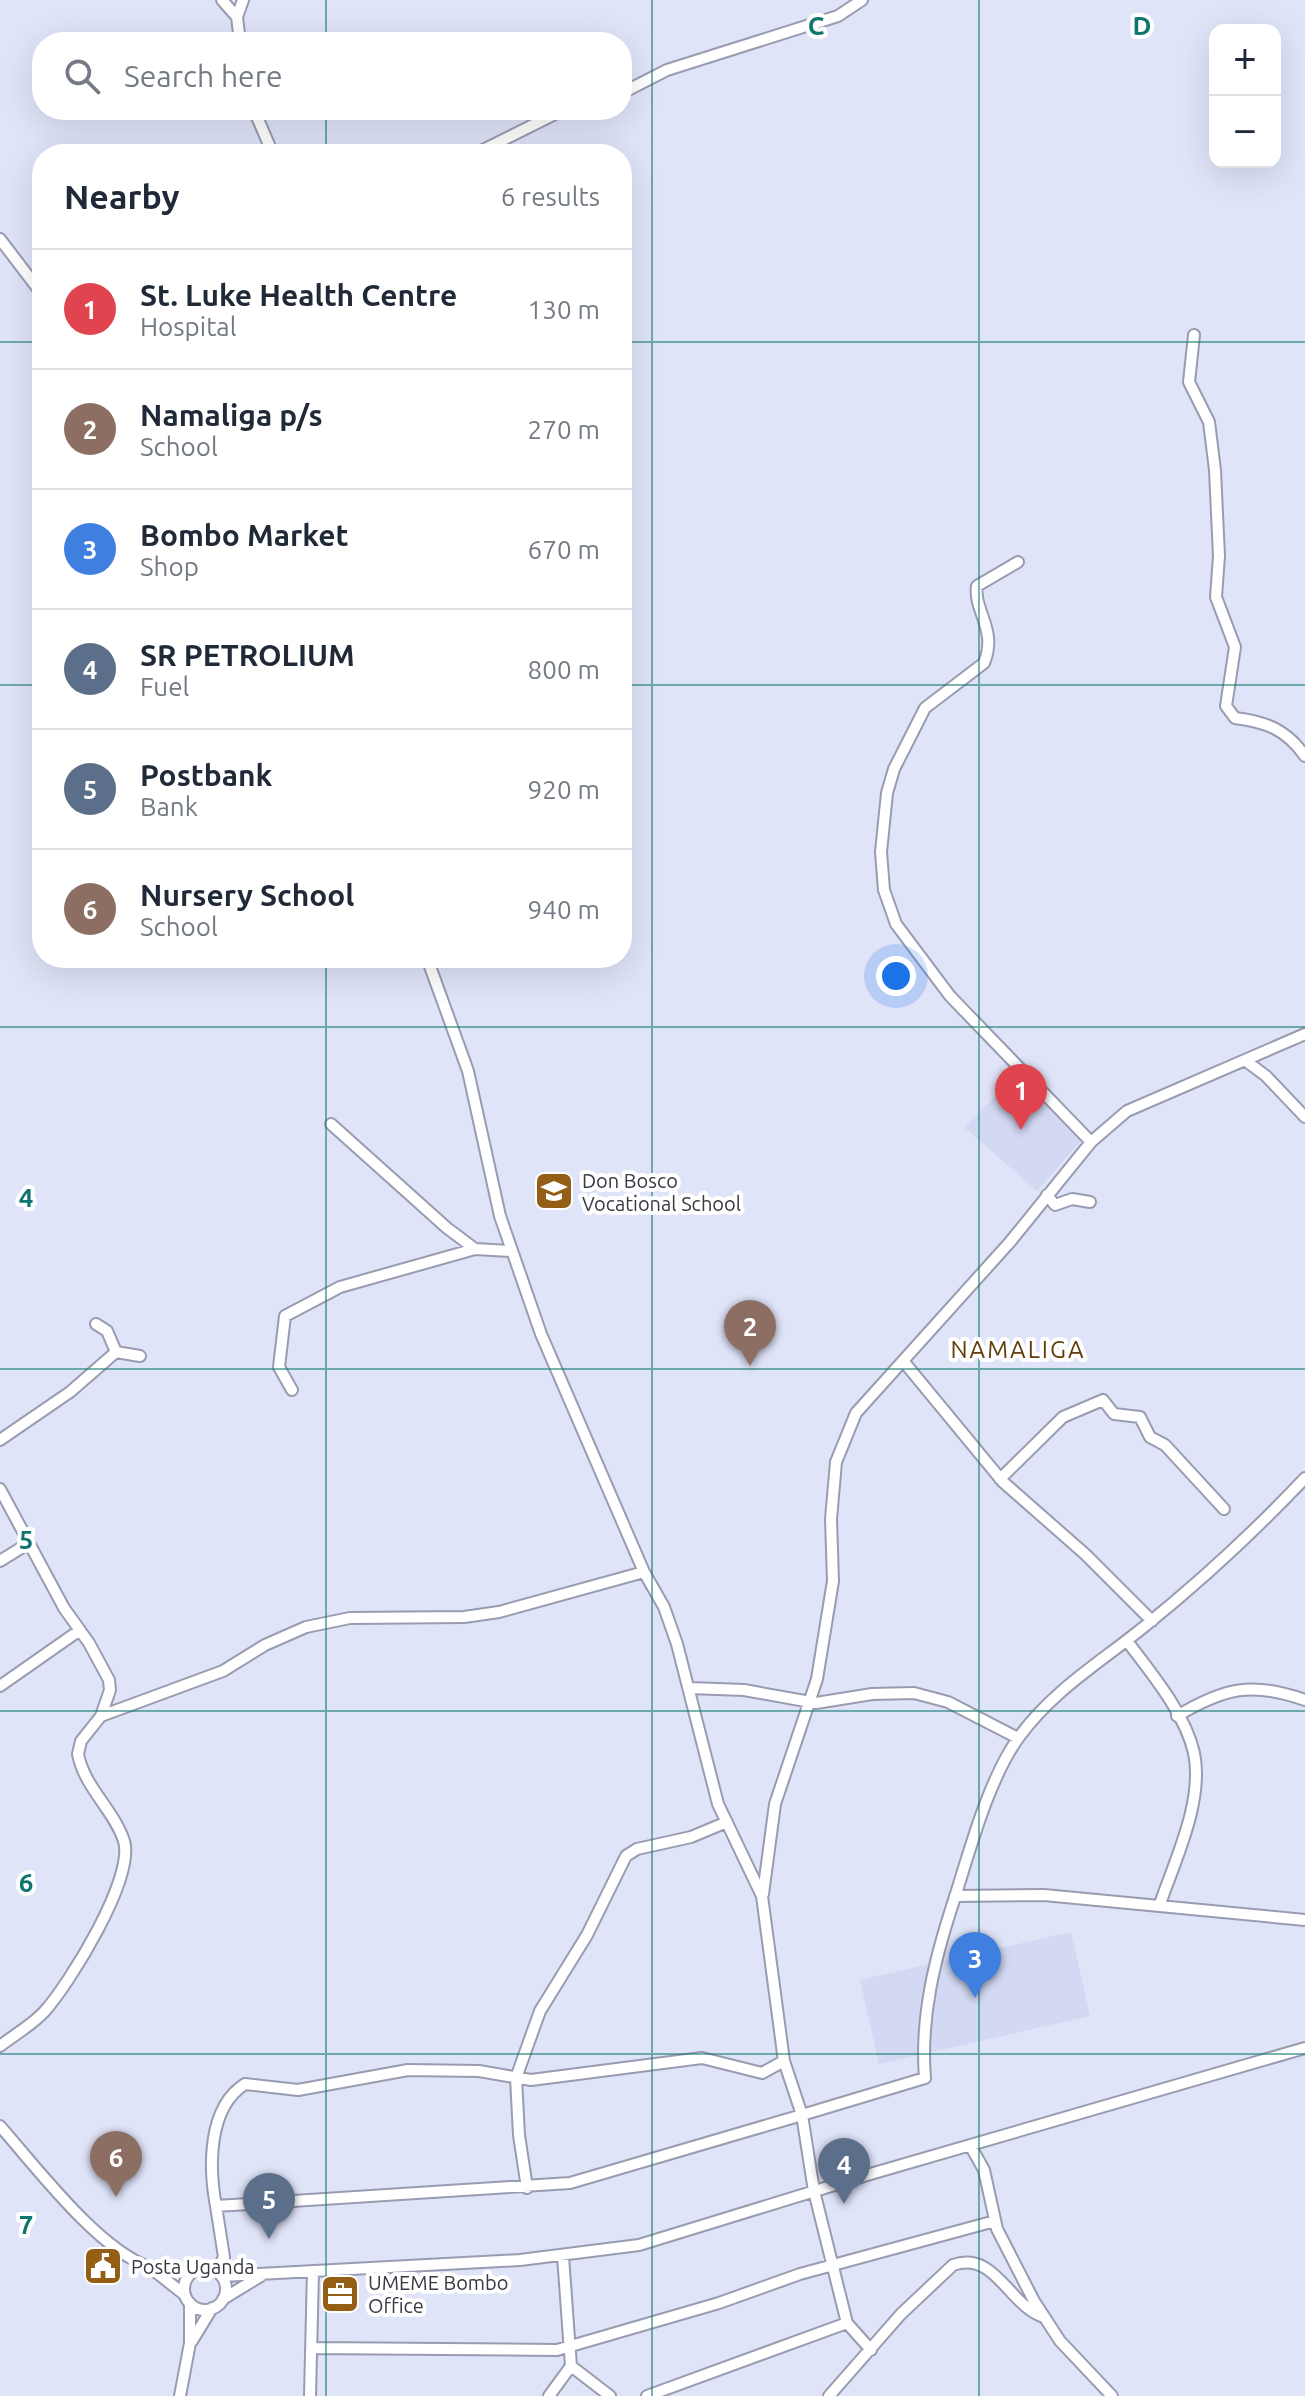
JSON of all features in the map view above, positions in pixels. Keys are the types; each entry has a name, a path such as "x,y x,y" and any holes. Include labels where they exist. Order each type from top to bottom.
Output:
{"street":[{"path":"222,0 237,17"},
{"path":"239,32 237,17 243,0"},
{"path":"632,88 667,70 838,16 862,0"},
{"path":"258,120 269,144"},
{"path":"495,144 543,120"},
{"path":"0,239 32,281"},
{"path":"1194,335 1189,382 1209,422 1215,470 1219,556 1216,597 1235,647 1226,706 1235,718 1266,722 1279,729 1292,738 1305,756"},
{"path":"1018,562 977,586 976,593 988,628 984,663 925,708 894,769 887,793 881,873 888,907 913,950 977,1026 1091,1142"},
{"path":"431,968 468,1071 487,1161 512,1251 541,1334 644,1572 664,1607 689,1688 710,1777 727,1822 762,1896"},
{"path":"871,2350 847,2323 814,2191 802,2115 784,2061 762,1896 775,1804 809,1702 829,1613 832,1506 840,1444 856,1413 904,1362 1091,1142 1140,1103 1305,1034"},
{"path":"1246,1061 1266,1076 1305,1117"},
{"path":"331,1124 447,1228 475,1249"},
{"path":"1047,1195 1055,1205 1072,1199 1090,1202"},
{"path":"292,1390 279,1367 285,1316 340,1287 475,1249 512,1251"},
{"path":"96,1324 107,1331 116,1352"},
{"path":"116,1352 140,1356"},
{"path":"0,1440 70,1392 116,1352"},
{"path":"904,1362 1000,1479 1085,1554 1152,1621"},
{"path":"1000,1479 1063,1417 1103,1400 1114,1414 1140,1417 1150,1437 1165,1445 1224,1509"},
{"path":"216,2206 527,2188 588,2179 925,2078 923,2039 929,1986 955,1896 1003,1764 1018,1738 1065,1687 1152,1621 1251,1536 1305,1478"},
{"path":"0,1489 109,1680 110,1690 101,1716 81,1741 78,1754 104,1808 120,1832 126,1863 73,1976 42,2014 0,2046"},
{"path":"0,1561 29,1543"},
{"path":"101,1716 223,1671 265,1645 306,1627 350,1618 464,1617 499,1612 644,1572"},
{"path":"0,1686 80,1630"},
{"path":"1127,1641 1177,1716 1194,1752 1196,1781 1160,1904"},
{"path":"689,1688 744,1690 809,1702 914,1693 948,1702 1018,1738"},
{"path":"1177,1716 1213,1695 1231,1691 1276,1692 1305,1700"},
{"path":"527,2188 519,2135 516,2078 540,2011 587,1935 626,1856 637,1849 691,1837 727,1822"},
{"path":"955,1896 1035,1895 1160,1904 1205,1913 1305,1920"},
{"path":"152,2269 193,2272 205,2268 219,2274 264,2274 563,2256 639,2245 1305,2048"},
{"path":"223,2299 226,2287 219,2274 224,2257 211,2164 216,2134 231,2098 245,2084 298,2090 408,2070 479,2071 541,2079 702,2058 762,2073 784,2061"},
{"path":"0,2126 102,2236 152,2269 197,2308 212,2308"},
{"path":"970,2145 984,2170 995,2221 1044,2317 1112,2396"},
{"path":"311,2348 503,2347 540,2351 572,2347 603,2334 995,2221"},
{"path":"549,2396 571,2366 563,2256"},
{"path":"829,2396 938,2277 963,2261 985,2267 1028,2310 1044,2317"},
{"path":"310,2396 313,2271"},
{"path":"180,2396 190,2343 185,2282 193,2272"},
{"path":"190,2343 212,2308 264,2274"},
{"path":"647,2396 847,2323"},
{"path":"571,2366 610,2396"}],"shaded area":[{"path":"1018,1074 1082,1140 1037,1191 964,1127"},
{"path":"1071,1932 1090,2016 879,2064 860,1980"}],"place":[{"name":"St. Luke Health Centre","path":"1021,1130"},
{"name":"Don Bosco Vocational School","path":"554,1191"},
{"name":"Namaliga p/s","path":"750,1366"},
{"name":"Bombo Market","path":"975,1998"},
{"name":"Nursery School","path":"116,2197"},
{"name":"SR PETROLIUM","path":"844,2204"},
{"name":"Postbank","path":"269,2239"},
{"name":"Posta Uganda","path":"103,2266"},
{"name":"UMEME Bombo Office","path":"340,2294"}],"district":[{"name":"NAMALIGA","path":"1018,1349"}]}
